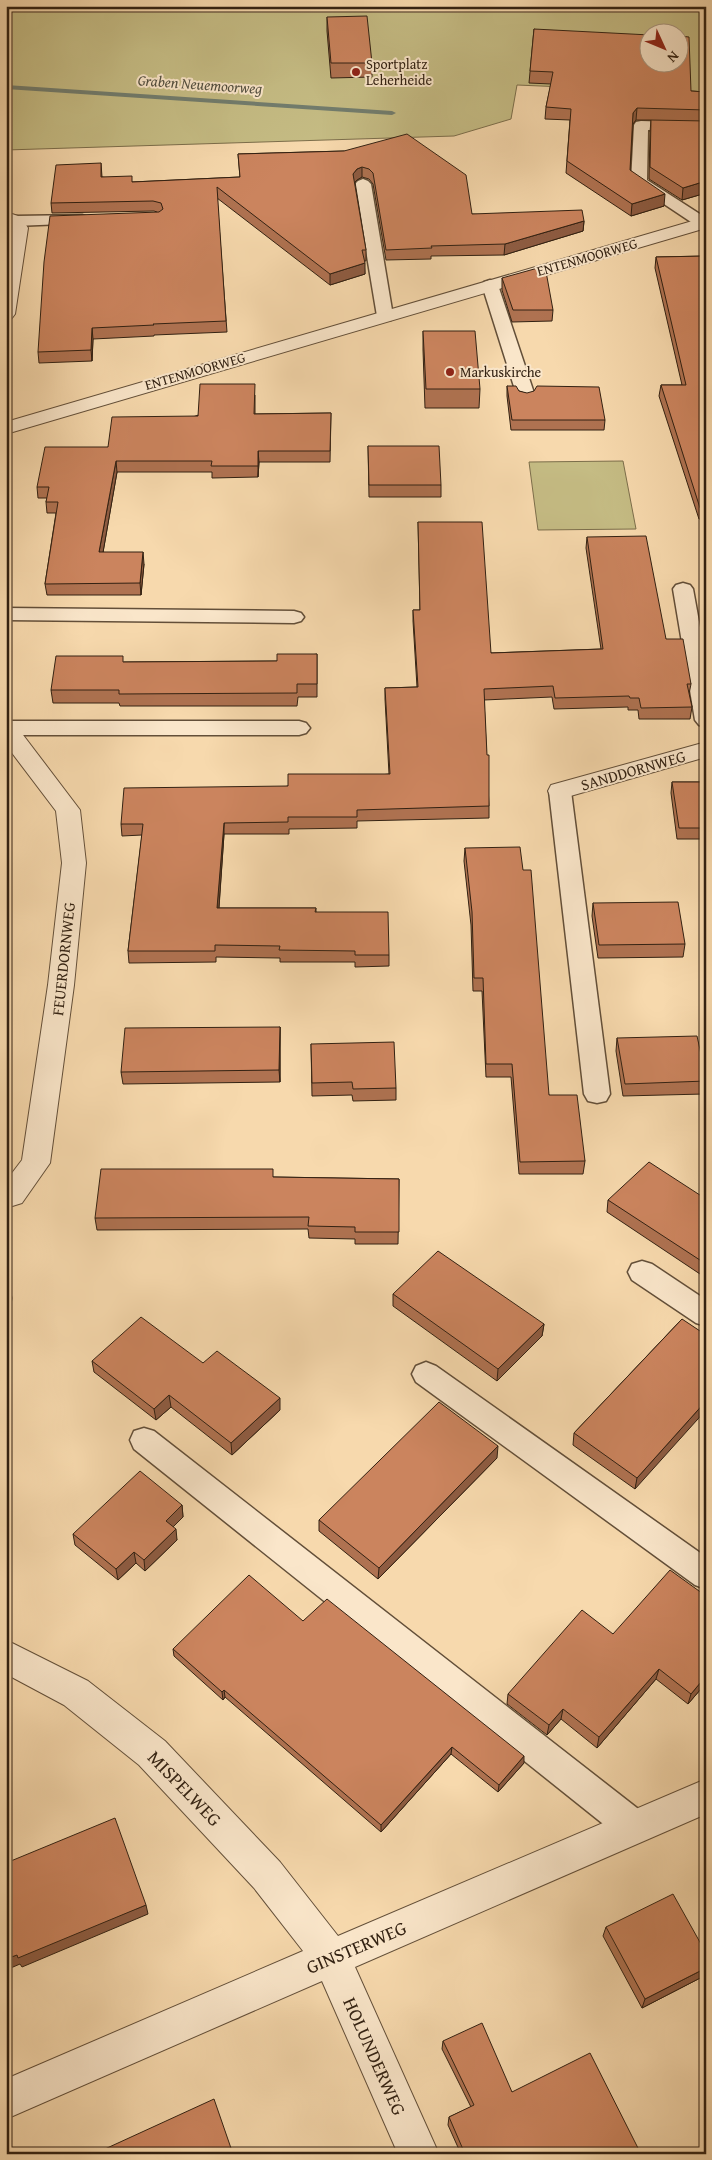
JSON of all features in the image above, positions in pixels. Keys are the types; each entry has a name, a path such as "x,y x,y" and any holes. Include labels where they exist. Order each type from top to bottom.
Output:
{"street":[{"path":"6,314 10,262 19,228 10,219"},
{"name":"ENTENMOORWEG","path":"6,428 704,222"},
{"name":"FEUERDORNWEG","path":"6,728 68,810 74,863 61,985 36,1163 12,1195 6,1197"},
{"name":"SANDDORNWEG","path":"560,791 706,749"},
{"name":"MISPELWEG","path":"6,1656 76,1692 152,1753 267,1875 331,1957"},
{"name":"GINSTERWEG","path":"6,2099 706,1796"},
{"name":"HOLUNDERWEG","path":"331,1957 419,2154"}],"lane":[{"name":"ENTENMOORWEG","path":"704,222 638,182 641,125 706,127"},
{"path":"362,184 385,316"},
{"path":"10,219 94,219"},
{"path":"490,285 526,396"},
{"path":"683,589 706,720"},
{"path":"6,614 294,618"},
{"path":"6,728 299,728"},
{"path":"560,791 596,1094"},
{"path":"642,1272 706,1315"},
{"path":"426,1374 706,1575"},
{"path":"144,1440 634,1827"}],"shaded area":[{"name":"Sportplatz Leherheide","path":"6,6 706,6 706,93 517,85 511,119 454,136 6,150"},
{"path":"623,461 636,529 538,530 529,462"}],"building":[{"path":"367,16 372,63 331,63 327,17"},
{"path":"534,29 640,34 640,72 690,72 690,64 691,91 706,92 706,110 637,108 633,113 630,170 665,194 632,204 567,161 571,109 546,107 553,72 530,71"},
{"path":"651,120 706,121 706,181 683,188 650,167"},
{"path":"407,134 466,175 472,214 582,210 584,221 505,244 431,246 432,248 386,250 373,173 369,169 362,167 353,174 366,250 362,250 365,263 330,274 217,187 226,321 92,328 91,350 38,352 44,262 50,216 159,212 163,209 161,203 153,201 51,203 56,165 101,163 101,177 132,176 132,182 240,177 238,154 344,151"},
{"path":"706,256 706,507 700,508 661,385 686,385 656,257"},
{"path":"545,266 553,310 513,310 502,278"},
{"name":"Markuskirche","path":"423,331 475,331 480,389 426,389"},
{"path":"200,384 255,384 254,414 331,413 330,451 258,451 258,466 211,466 212,461 116,461 99,552 143,552 140,583 45,584 58,502 46,502 49,487 37,487 45,447 108,447 112,417 198,416"},
{"path":"507,386 516,386 519,391 527,393 534,391 537,386 599,387 605,420 512,420"},
{"path":"368,446 439,446 441,485 369,485"},
{"path":"418,522 482,522 491,653 603,649 587,537 646,536 666,639 683,639 691,684 687,684 692,707 641,708 639,698 630,698 629,696 555,698 553,686 484,689 487,755 489,755 489,806 357,810 357,817 288,817 288,822 224,823 217,908 316,908 315,912 388,912 389,955 355,955 355,951 279,950 280,946 215,945 215,951 128,951 143,824 121,824 124,788 288,786 288,774 390,774 385,688 418,687 413,610 420,610"},
{"path":"277,654 317,654 317,684 297,684 297,693 119,694 119,690 51,690 56,656 123,656 123,662 277,661"},
{"path":"672,782 706,782 706,828 679,828"},
{"path":"520,847 523,870 531,870 549,1095 577,1095 585,1161 520,1162 512,1064 486,1064 483,978 474,978 472,912 465,848"},
{"path":"678,902 685,944 599,945 593,903"},
{"path":"280,1027 279,1070 121,1072 125,1028"},
{"path":"697,1036 706,1081 625,1084 617,1038"},
{"path":"394,1042 396,1088 353,1089 352,1082 312,1083 311,1044"},
{"path":"649,1162 706,1199 706,1264 608,1200"},
{"path":"101,1169 273,1169 273,1177 399,1179 399,1232 355,1232 355,1227 308,1226 309,1217 95,1218"},
{"path":"438,1251 544,1324 498,1369 393,1294"},
{"path":"6,1287 10,1287 6,1314"},
{"path":"141,1317 203,1363 217,1351 280,1398 231,1443 169,1395 154,1409 92,1361"},
{"path":"682,1319 706,1335 706,1401 637,1478 574,1433"},
{"path":"439,1402 498,1446 379,1568 319,1520"},
{"path":"140,1471 182,1505 166,1521 176,1529 144,1560 134,1552 116,1569 73,1534"},
{"path":"670,1570 706,1596 706,1676 691,1694 659,1669 599,1737 563,1709 549,1725 508,1694 582,1610 613,1634"},
{"path":"249,1575 303,1621 327,1599 524,1756 499,1785 452,1747 381,1825 224,1690 222,1692 173,1649"},
{"path":"115,1818 146,1905 18,1958 17,1955 6,1959 6,1863"},
{"path":"673,1894 706,1953 706,1968 645,1999 606,1927"},
{"path":"482,2023 512,2092 590,2053 641,2154 465,2154 449,2117 474,2105 443,2041"},
{"path":"214,2099 233,2154 94,2154"}],"waterway":[{"name":"Graben Neuemoorweg","path":"6,87 392,113"}],"place":[{"name":"Sportplatz Leherheide","path":"356,72"},
{"name":"Markuskirche","path":"450,372"}]}
